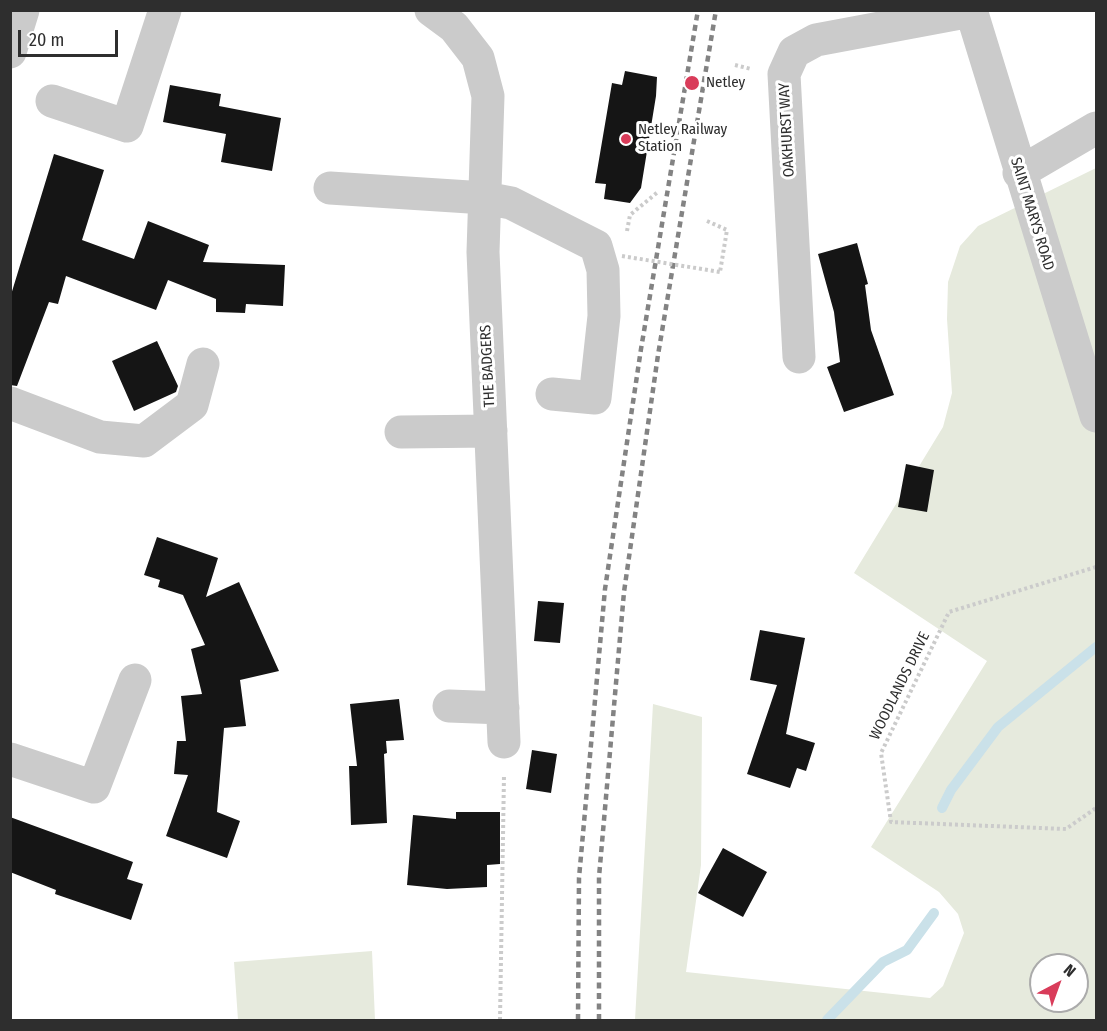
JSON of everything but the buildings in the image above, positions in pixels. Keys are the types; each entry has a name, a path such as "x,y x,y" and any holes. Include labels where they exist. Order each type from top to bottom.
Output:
{"street":[{"path":"10,52 23,10"},
{"path":"52,101 127,126 165,10"},
{"name":"THE BADGERS","path":"431,10 454,27 478,58 488,96 483,252 504,742"},
{"name":"SAINT MARYS ROAD","path":"971,11 1019,173 1096,416"},
{"name":"OAKHURST WAY","path":"799,357 784,74 794,52 816,40 971,11"},
{"path":"1019,173 1096,128"},
{"path":"330,188 485,198 511,203 596,246 603,270 603,316 595,398 552,394"},
{"path":"10,403 100,437 144,441 192,405 204,364"},
{"path":"401,432 491,431"},
{"path":"10,759 94,787 135,680"},
{"path":"449,706 503,708"}],"path":[{"path":"630,215 659,191"},
{"path":"622,256 720,273 727,230 708,221"},
{"name":"WOODLANDS DRIVE","path":"1096,567 949,612 881,753 891,822 1066,829 1096,808"},
{"path":"500,1020 504,742"}],"shaded area":[{"path":"1096,168 1096,1020 635,1020 653,704 702,717 701,865 686,972 930,998 943,986 964,933 958,914 939,892 871,847 987,661 854,573 943,427 952,393 947,319 948,282 960,246 978,226"},
{"path":"372,951 375,1020 238,1020 234,962"}],"waterway":[{"path":"942,808 951,790 998,727 1096,647"},
{"path":"827,1020 883,962 907,950 934,913"}],"railway":[{"path":"578,1020 579,878 605,589 641,349 698,10"},
{"path":"599,1020 599,877 624,592 658,355 716,10"}],"place":[{"name":"Netley","path":"692,83"},
{"name":"Netley Railway Station","path":"626,139"}]}
